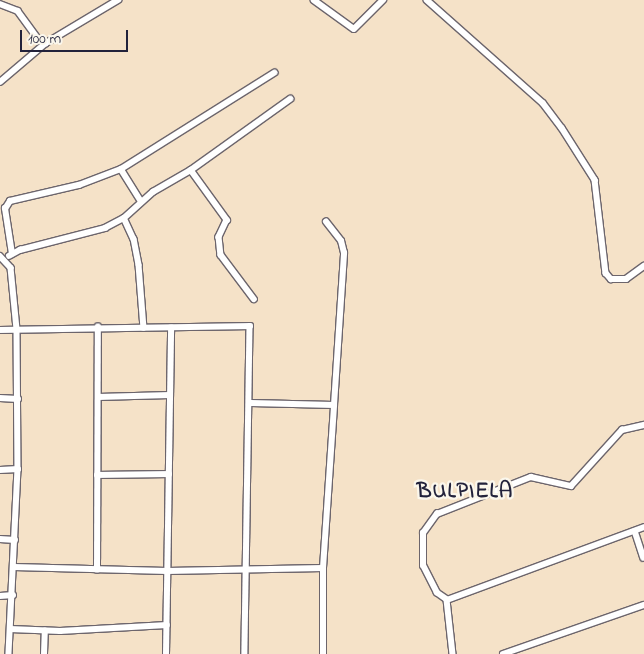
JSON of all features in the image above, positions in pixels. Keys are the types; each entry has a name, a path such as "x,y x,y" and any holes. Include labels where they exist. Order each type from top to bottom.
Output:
{"street":[{"path":"0,82 46,43 118,0"},
{"path":"314,0 354,29 383,0"},
{"path":"427,0 537,97 562,128 595,180 606,273 611,279 626,279 644,266"},
{"path":"0,4 18,11 38,39 46,43"},
{"path":"12,254 5,209 10,201 79,185 121,169 274,73"},
{"path":"9,654 18,469 18,399 13,279 11,268 3,258 105,228 124,218 141,201 191,170 290,99"},
{"path":"121,169 141,201"},
{"path":"191,170 227,220 219,237 221,255 254,299"},
{"path":"124,218 134,239 139,265 144,328"},
{"path":"323,654 323,568 344,253 341,241 326,222"},
{"path":"0,330 250,326 251,403 245,654"},
{"path":"97,570 98,327"},
{"path":"166,654 171,328"},
{"path":"98,397 170,395"},
{"path":"0,398 18,399"},
{"path":"251,403 334,405"},
{"path":"453,654 447,600 436,592 423,566 423,533 437,514 531,477 571,486 622,430 644,425"},
{"path":"0,470 18,469"},
{"path":"97,474 169,474"},
{"path":"447,600 644,527"},
{"path":"635,531 644,558"},
{"path":"0,539 15,540"},
{"path":"14,567 167,571 323,568"},
{"path":"0,596 13,595"},
{"path":"503,654 644,605"},
{"path":"10,630 45,631 167,625"},
{"path":"44,654 45,631"}],"district":[{"name":"BULPIELA","path":"465,493"}]}
